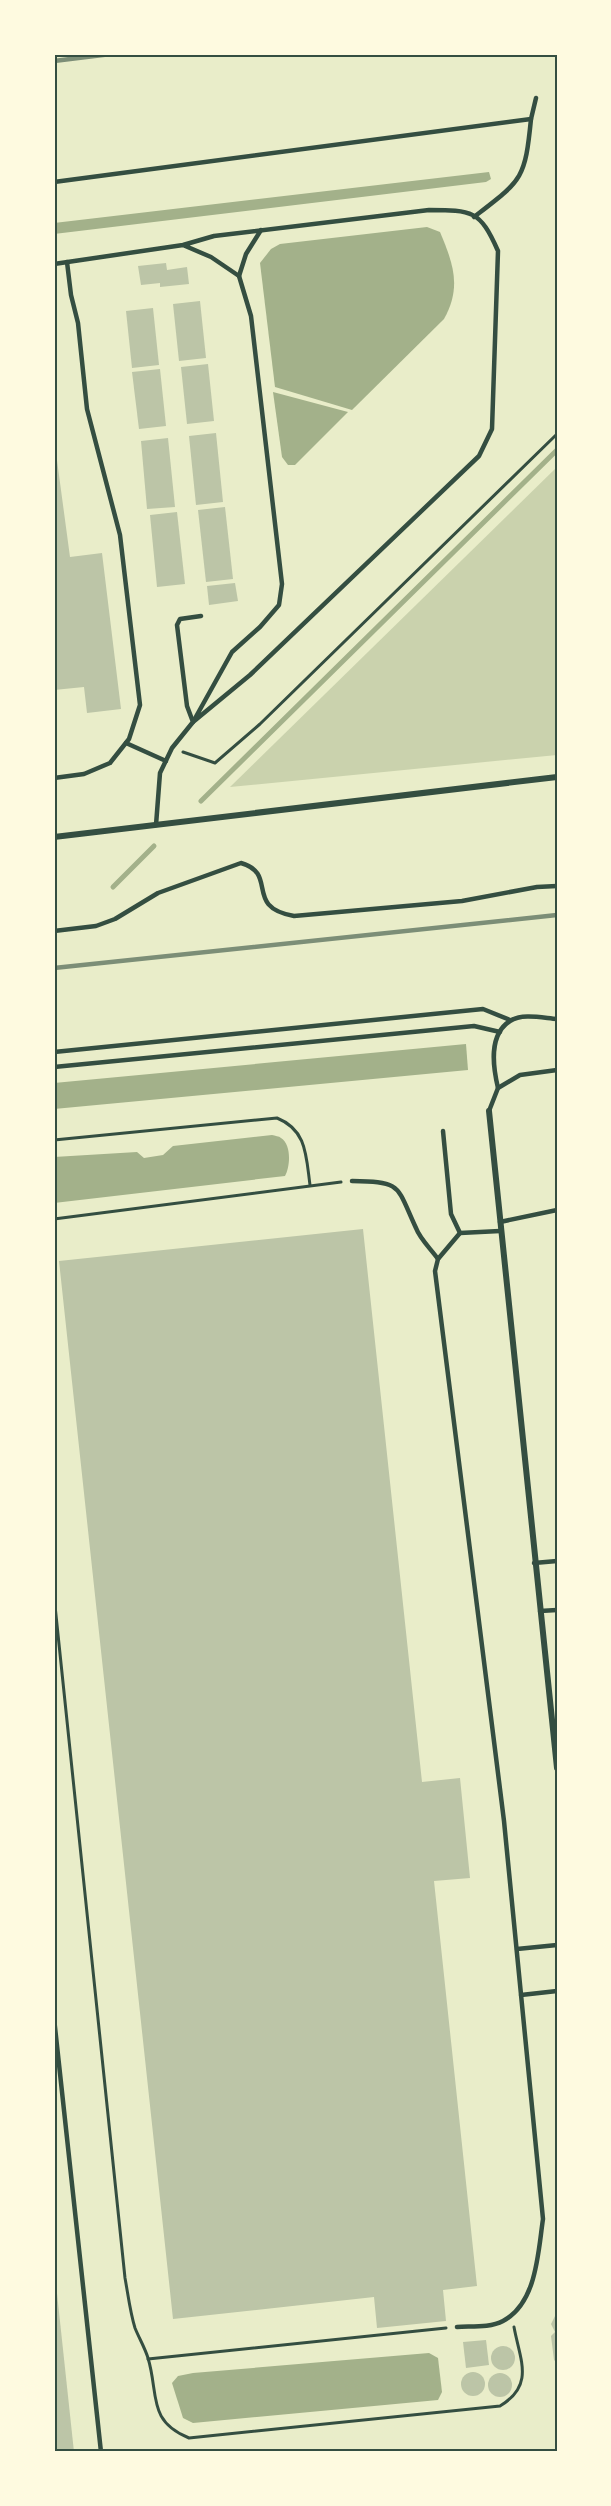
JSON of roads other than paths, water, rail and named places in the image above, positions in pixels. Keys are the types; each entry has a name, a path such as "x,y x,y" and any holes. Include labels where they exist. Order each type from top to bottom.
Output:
{"street":[{"path":"54,837 557,777"},
{"path":"489,1111 557,1768"}],"lane":[{"path":"474,217 513,187 522,173 528,153 531,118 536,98"},
{"path":"54,182 531,118"},
{"path":"54,264 183,245 214,236 429,210 463,210 486,225 498,251 492,429 479,456 250,675 193,722"},
{"path":"156,825 160,773 172,748 193,722 232,652 260,627 279,605 282,584 251,316 239,276 246,254 261,230"},
{"path":"183,245 211,257 239,276"},
{"path":"54,778 84,774 110,763 126,743 140,705 120,535 87,408 78,323 71,295 67,262"},
{"path":"193,722 187,706 177,625 180,619 201,616"},
{"path":"126,743 166,761"},
{"path":"54,931 96,926 115,919 158,893 241,863 250,866 260,874 263,895 269,907 278,913 294,915 462,901 537,887 557,886"},
{"path":"54,1052 483,1009 510,1020 528,1017 557,1019"},
{"path":"489,1111 498,1088 494,1068 495,1042 510,1020"},
{"path":"54,1067 474,1026 500,1032"},
{"path":"498,1088 520,1075 557,1070"},
{"path":"443,1131 451,1214 460,1233"},
{"path":"352,1181 382,1182 394,1187 404,1196 417,1231 438,1258"},
{"path":"500,1222 557,1210"},
{"path":"457,2327 489,2325 504,2321 520,2306 529,2291 543,2219 503,1810 435,1271 438,1258 460,1233 501,1231"},
{"path":"534,1563 557,1561"},
{"path":"540,1611 557,1610"},
{"path":"517,1948 557,1945"},
{"path":"521,1995 557,1991"},
{"path":"54,2018 101,2452"}],"waterway":[{"path":"201,801 557,450"},
{"path":"113,887 154,846"}],"railway":[{"path":"54,61 111,54"},
{"path":"54,968 557,915"}]}
